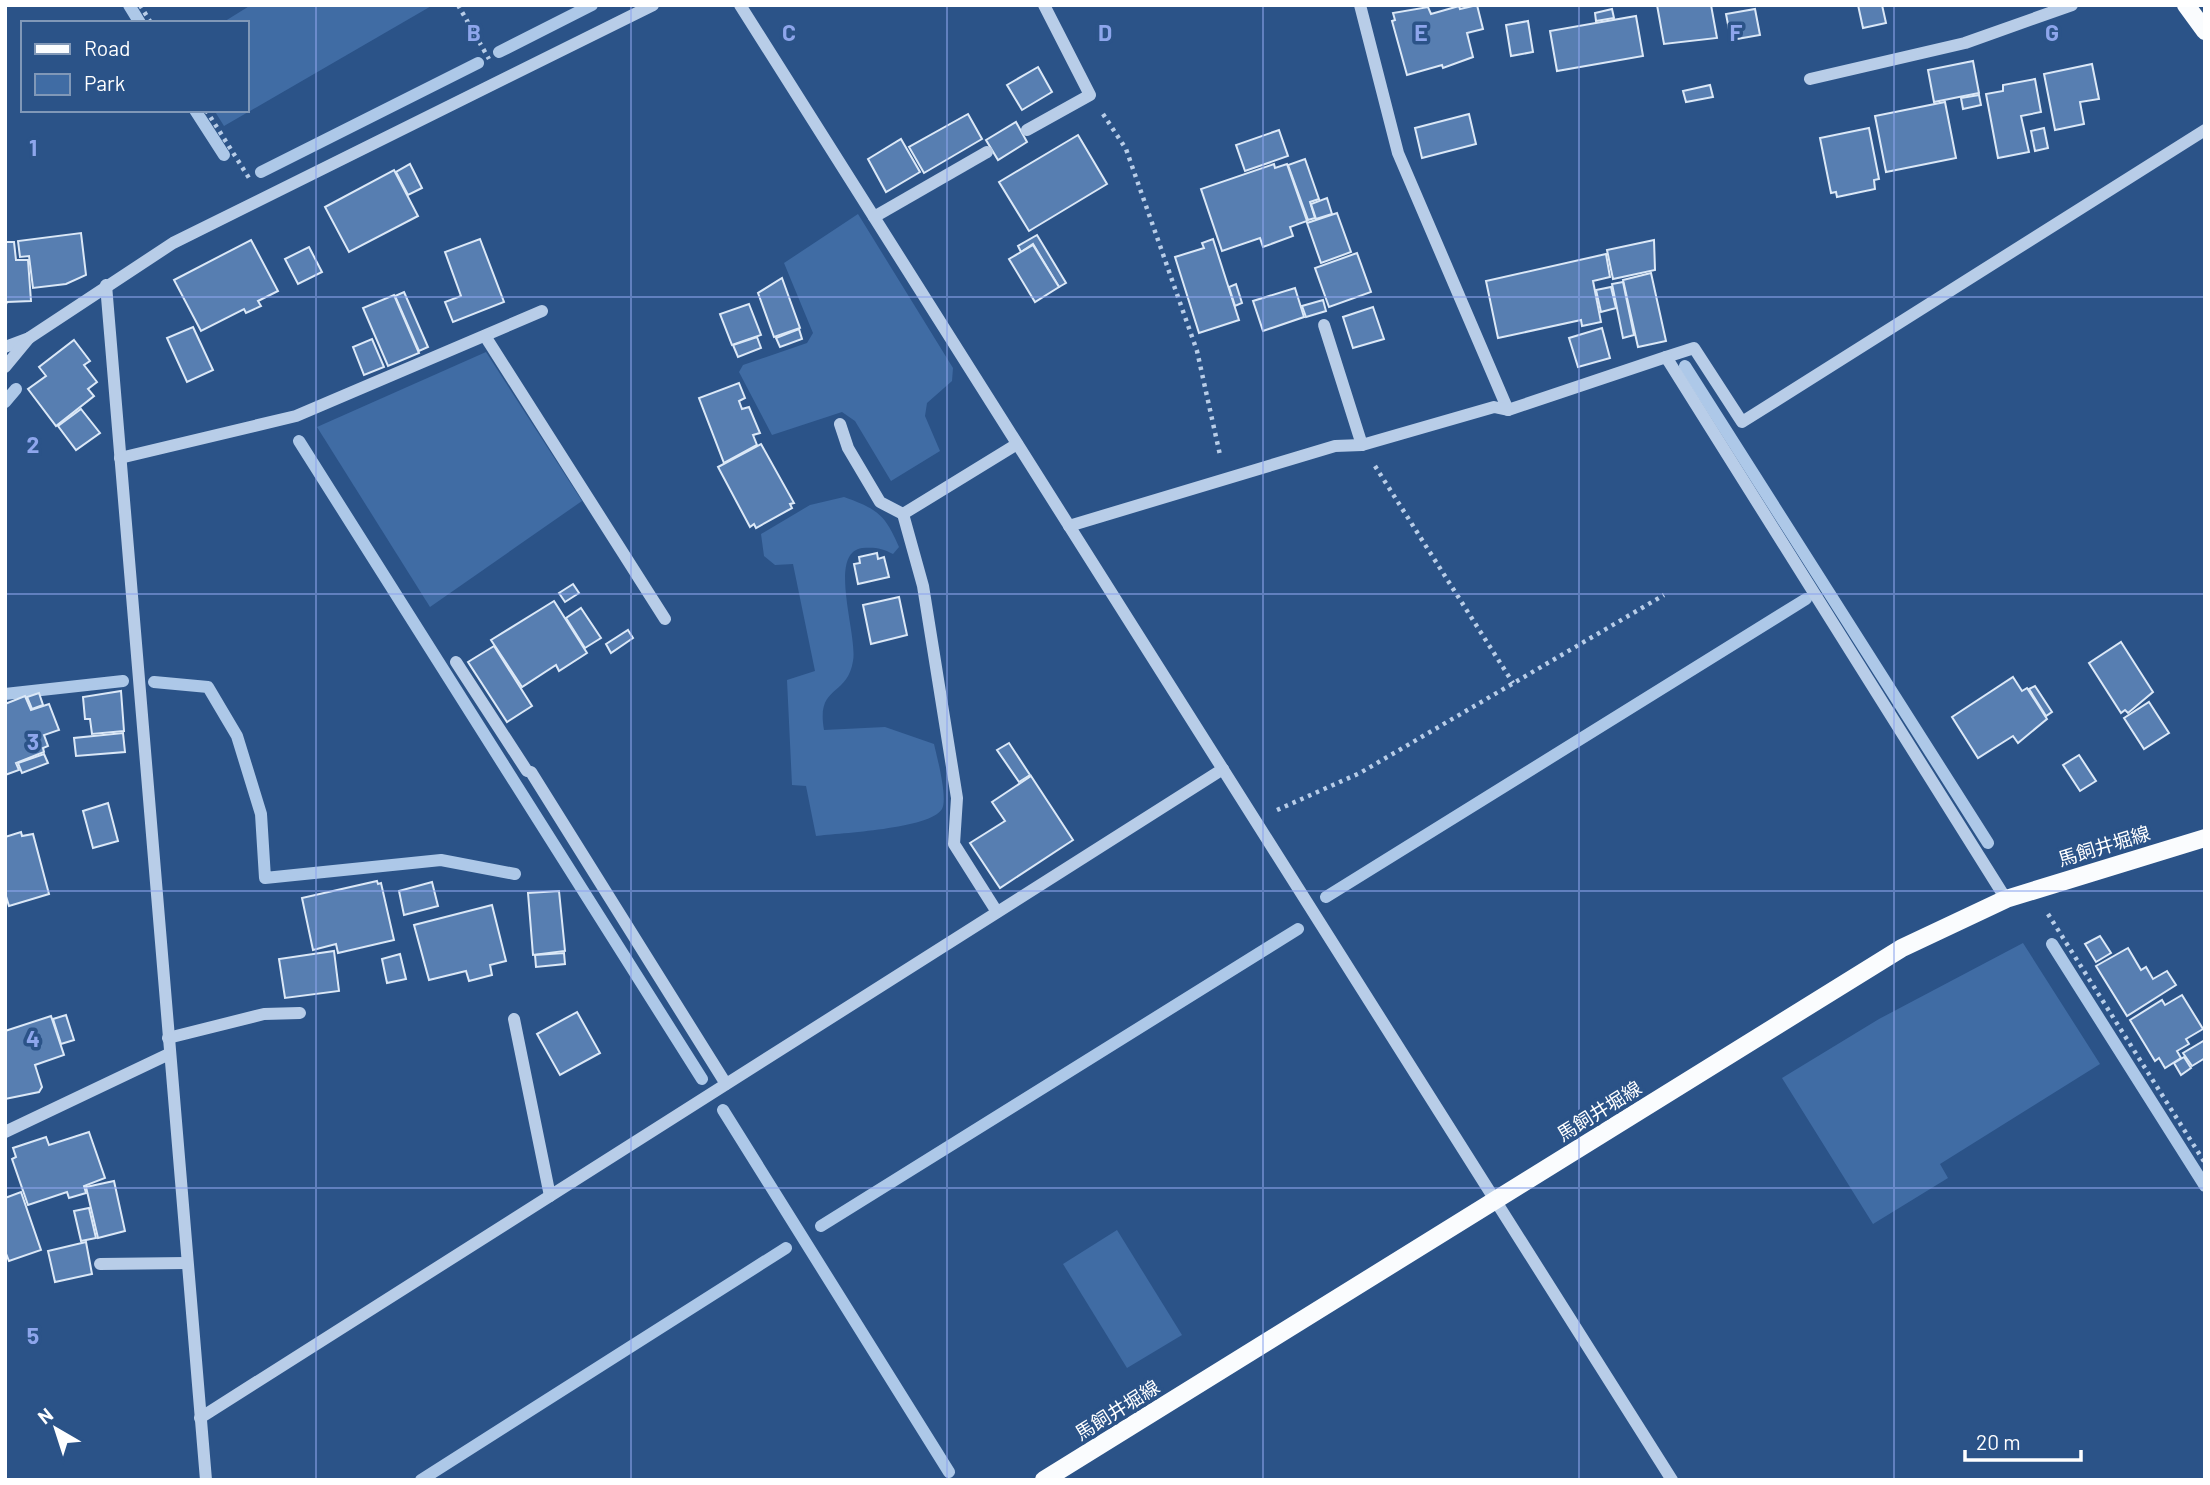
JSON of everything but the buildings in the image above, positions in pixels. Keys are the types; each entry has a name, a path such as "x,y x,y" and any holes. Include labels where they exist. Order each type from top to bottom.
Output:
{"main road":[{"path":"2186,5 2205,30"},
{"name":"馬飼井堀線","path":"1044,1480 1902,948 2006,898 2205,838"}],"street":[{"path":"5,347 29,338 173,243 653,5"},
{"path":"740,5 1672,1480"},
{"path":"1027,130 1090,95 1044,5"},
{"path":"1360,5 1398,153 1508,410"},
{"path":"1810,79 1965,43 2072,5"},
{"path":"1069,526 1335,446 1362,445 1494,407 1508,410 1693,348 1741,422 2205,130"},
{"path":"874,217 988,152"},
{"path":"106,285 206,1480"},
{"path":"120,458 296,416 542,312"},
{"path":"1324,326 1362,445"},
{"path":"485,336 665,619"},
{"path":"5,367 29,338"},
{"path":"1666,358 2006,898"},
{"path":"840,424 848,448 880,502 903,514 923,586 957,798 954,844 997,912"},
{"path":"903,514 1017,444"},
{"path":"456,662 527,771 531,772 726,1084"},
{"path":"200,1418 1223,769"},
{"path":"168,1038 264,1014 300,1013"},
{"path":"514,1019 550,1196"},
{"path":"5,1132 169,1054"},
{"path":"100,1264 187,1263"}],"path":[{"path":"140,5 150,21"},
{"path":"458,5 500,80"},
{"path":"1090,95 1126,149 1193,339 1225,479"},
{"path":"207,112 262,199"},
{"path":"1362,445 1513,683"},
{"path":"1255,820 1360,773 1664,595"},
{"path":"2033,890 2205,1163"}],"green space":[{"path":"251,5 433,5 224,126 215,112 248,112 248,21 225,21"},
{"path":"858,214 953,368 952,381 927,403 925,416 940,451 891,481 855,421 842,412 772,435 739,372 743,365 807,343 813,333 784,263"},
{"path":"486,352 582,501 430,607 317,427"},
{"path":"844,497 879,514 899,547 893,554 878,548 862,548 852,553 847,564 846,597 853,661 845,681 824,705 824,730 885,727 934,744 944,804 934,816 903,826 816,836 806,786 792,785 787,680 815,671 793,564 775,565 764,556 761,534 810,505"},
{"path":"2023,943 2100,1064 1940,1164 1948,1178 1873,1224 1782,1078 1879,1019"},
{"path":"1117,1230 1182,1335 1127,1368 1063,1264"}],"waterway":[{"path":"129,5 139,21"},
{"path":"499,52 592,5"},
{"path":"261,172 478,63"},
{"path":"196,112 224,155"},
{"path":"1685,366 1988,843"},
{"path":"5,402 16,389"},
{"path":"299,441 702,1079"},
{"path":"1326,897 1806,599"},
{"path":"5,694 123,681"},
{"path":"154,682 208,687 237,736 261,814 265,878 441,860 515,874"},
{"path":"821,1226 1298,929"},
{"path":"2052,944 2205,1186"},
{"path":"723,1110 949,1472"},
{"path":"421,1480 786,1248"}]}
